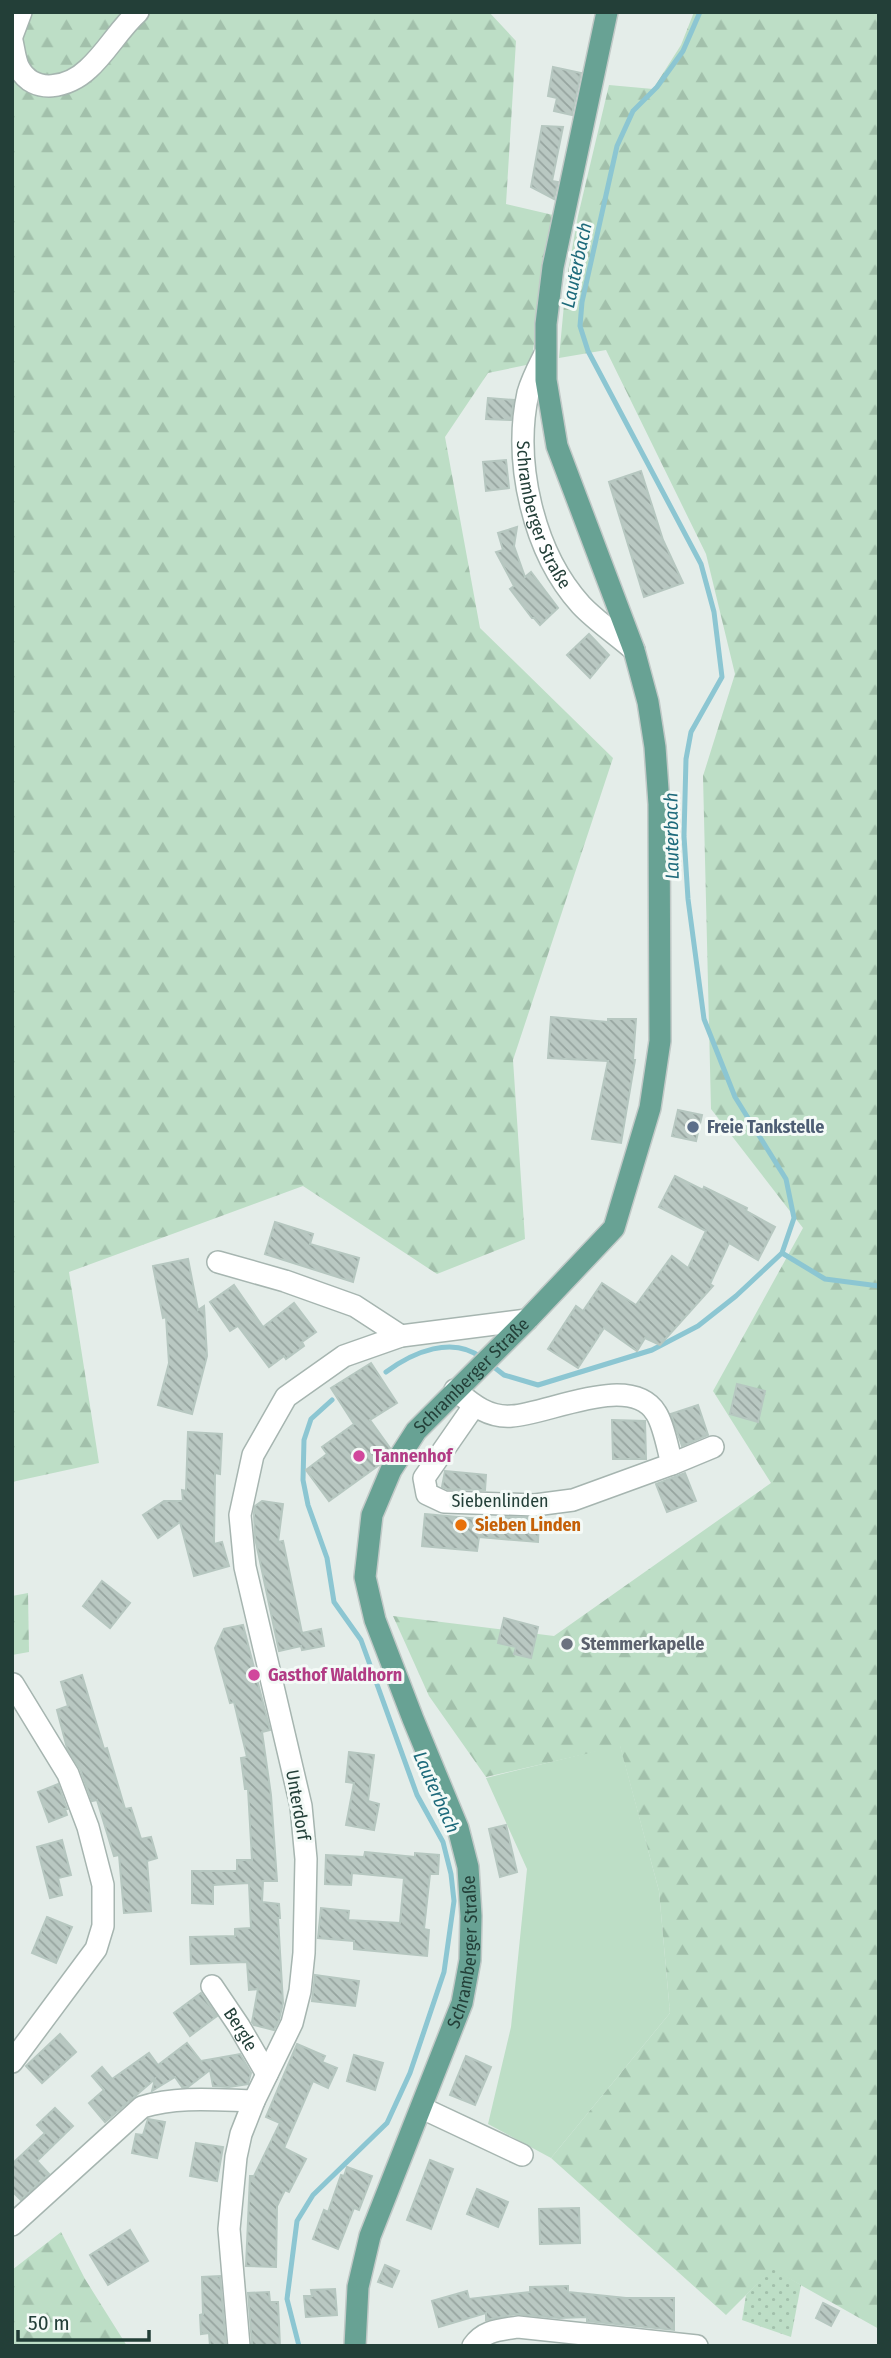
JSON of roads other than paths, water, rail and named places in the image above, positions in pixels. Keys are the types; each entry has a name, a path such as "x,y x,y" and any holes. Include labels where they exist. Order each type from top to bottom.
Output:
{"main road":[{"name":"Schramberger Straße","path":"355,2346 358,2287 370,2236 462,2003 470,1949 471,1916 468,1867 458,1828 375,1620 365,1577 372,1515 391,1469 416,1431 614,1228 640,1147 656,1076 661,1002 659,804 655,747 648,702 634,650 557,446 550,411 545,354 553,267 607,12"}],"street":[{"path":"21,12 12,39 19,68 29,80 45,87 67,83 88,70 138,12"},
{"name":"Schramberger Straße","path":"545,354 535,373 523,434 527,497 551,561 581,605 634,650"},
{"path":"218,1262 285,1281 355,1306 401,1336"},
{"name":"Unterdorf","path":"239,2346 229,2229 231,2194 241,2134 292,2023 300,1991 304,1953 305,1840 301,1807 247,1577 240,1515 253,1455 286,1397 344,1356 401,1336 527,1320"},
{"path":"455,1390 482,1411 511,1416 603,1395 639,1398 656,1412 672,1464"},
{"name":"Siebenlinden","path":"474,1406 424,1478 427,1494 444,1502 535,1505 573,1500 713,1447"},
{"path":"12,2062 96,1949 103,1926 103,1885 88,1827 68,1774 13,1684"},
{"name":"Bergle","path":"212,1986 267,2074"},
{"path":"12,2225 142,2108 162,2101 191,2099 254,2101"},
{"path":"422,2108 522,2155"},
{"path":"473,2346 479,2337 492,2331 518,2327 697,2346"}],"waterway":[{"name":"Lauterbach","path":"490,1364 504,1375 538,1385 652,1350 698,1326 736,1296 782,1253 794,1218 786,1179 735,1097 704,1019 688,899 684,836 686,759 691,732 722,677 714,612 701,564 588,351 580,326 582,302 617,146 633,111 657,87 683,51 700,12"},
{"path":"782,1253 825,1279 879,1286"},
{"name":"Lauterbach","path":"386,1372 408,1358 446,1347 471,1351 482,1358"},
{"name":"Lauterbach","path":"299,2346 287,2299 297,2221 313,2195 387,2123 410,2073 444,1972 454,1901 443,1842 417,1795 361,1640 334,1602 327,1558 308,1505 303,1480 304,1440 311,1419 332,1400"}],"place":[{"name":"Freie Tankstelle","path":"693,1127"},
{"name":"Tannenhof","path":"359,1456"},
{"name":"Sieben Linden","path":"461,1525"},
{"name":"Stemmerkapelle","path":"567,1644"},
{"name":"Gasthof Waldhorn","path":"254,1675"}]}
